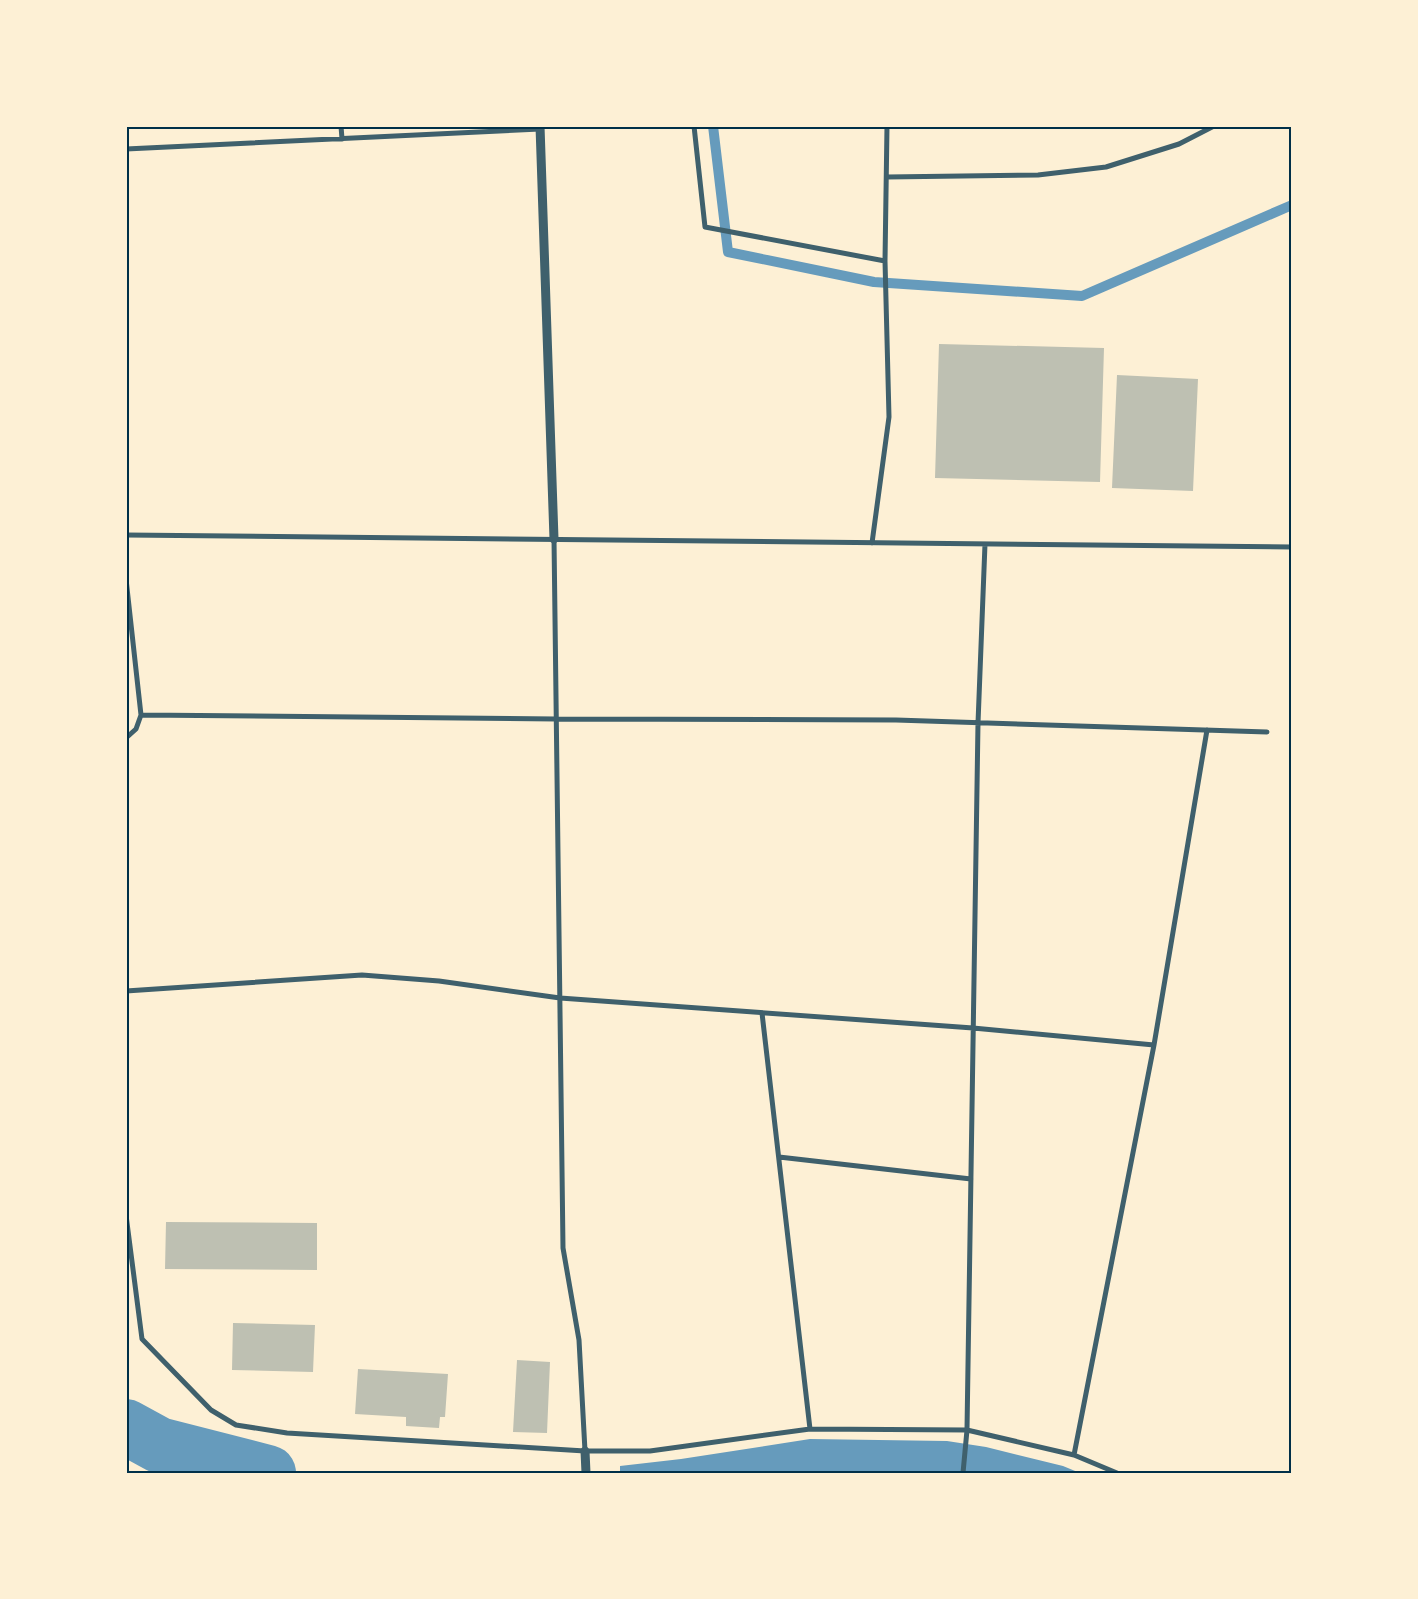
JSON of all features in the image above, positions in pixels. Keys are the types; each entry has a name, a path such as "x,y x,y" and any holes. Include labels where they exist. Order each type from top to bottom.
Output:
{"street":[{"path":"341,126 342,139"},
{"path":"694,126 705,227 885,261"},
{"path":"872,543 889,417 885,261 887,126"},
{"path":"886,177 1038,175 1106,167 1179,144 1214,126"},
{"path":"126,149 540,128 554,539 563,1248 579,1340 586,1473"},
{"path":"126,535 1292,547"},
{"path":"963,1473 966,1430 978,723 985,544"},
{"path":"126,579 141,715 136,729 126,738"},
{"path":"141,715 896,720 1267,732"},
{"path":"1074,1455 1154,1045 1207,730"},
{"path":"126,991 362,975 439,981 560,998 973,1028 1154,1045"},
{"path":"762,1013 810,1429"},
{"path":"779,1157 971,1179"},
{"path":"126,1215 142,1339 211,1410 236,1425 288,1433 585,1451 650,1451 810,1429 966,1430 1074,1455 1117,1473"}],"water":[{"path":"810,1439 947,1441 986,1447 1063,1466 1080,1473 620,1473 620,1466 681,1459"}],"building":[{"path":"939,344 1104,348 1100,482 935,478"},
{"path":"1117,375 1198,379 1193,491 1112,488"},
{"path":"166,1222 317,1223 317,1270 165,1269"},
{"path":"233,1323 315,1325 313,1372 232,1370"},
{"path":"517,1360 550,1362 547,1433 513,1432"},
{"path":"358,1369 448,1374 445,1417 440,1417 439,1428 406,1426 406,1417 355,1414"}],"waterway":[{"path":"713,126 728,252 874,282 1082,296 1292,205"},
{"path":"126,1427 159,1445 268,1473"}]}
